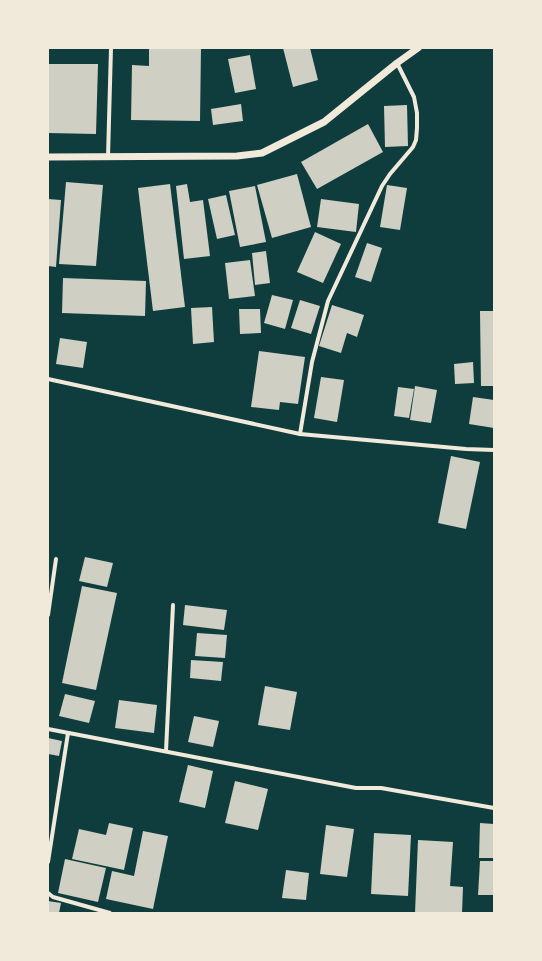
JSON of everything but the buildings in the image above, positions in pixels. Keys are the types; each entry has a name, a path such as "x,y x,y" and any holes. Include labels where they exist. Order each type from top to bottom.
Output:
{"street":[{"path":"108,157 111,48"},
{"path":"48,157 236,156 262,153 324,122 397,63 418,48"},
{"path":"300,434 312,362 328,301 382,186 390,174 413,147 416,140 418,128 414,97 397,63"},
{"path":"48,379 60,380 300,434 466,449 494,450"},
{"path":"48,615 56,559"},
{"path":"166,751 173,605"},
{"path":"48,729 356,788 381,788 494,808"},
{"path":"48,862 68,733"},
{"path":"48,892 53,897 110,913"}]}
